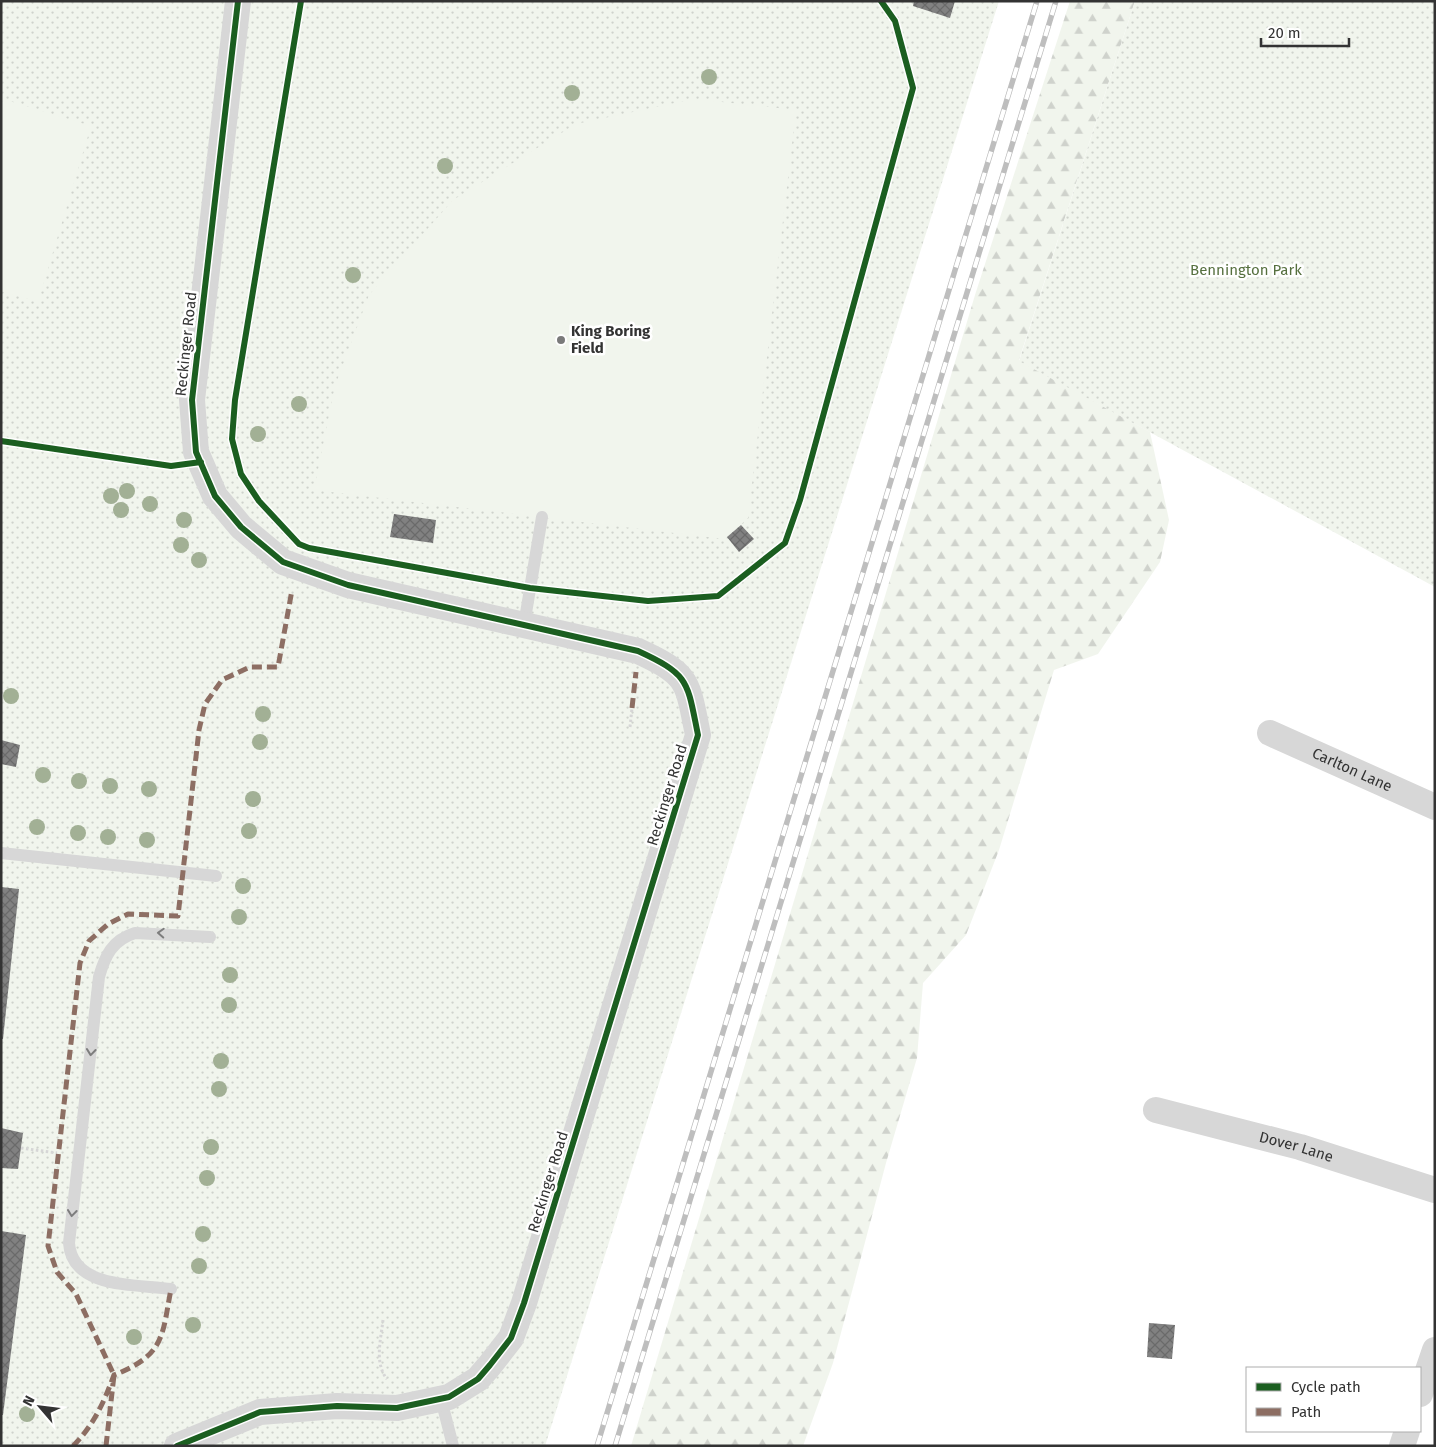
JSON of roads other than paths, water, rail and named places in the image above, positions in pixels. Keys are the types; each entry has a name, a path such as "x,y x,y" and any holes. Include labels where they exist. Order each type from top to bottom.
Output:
{"street":[{"name":"Reckinger Road","path":"177,1446 260,1412 337,1406 397,1408 449,1397 478,1379 511,1338 524,1303 698,735 688,685 668,665 638,651 348,585 283,562 242,527 215,496 196,452 192,400 238,1"},
{"name":"Carlton Lane","path":"1270,733 1435,807"},
{"name":"Dover Lane","path":"1156,1110 1300,1146 1435,1190"},
{"path":"1421,1391 1435,1350"},
{"path":"1402,1446 1407,1432"}],"lane":[{"path":"524,625 542,517"},
{"path":"1,853 216,876"},
{"path":"171,1289 101,1280 88,1276 72,1261 69,1243 99,978 108,952 123,936 135,933 210,937"},
{"path":"441,1399 453,1446"}],"railway":[{"path":"597,1446 1037,1"},
{"path":"615,1446 1056,1"}],"place":[{"name":"King Boring Field","path":"561,340"}],"park label":[{"name":"Bennington Park","path":"1246,270"}]}
